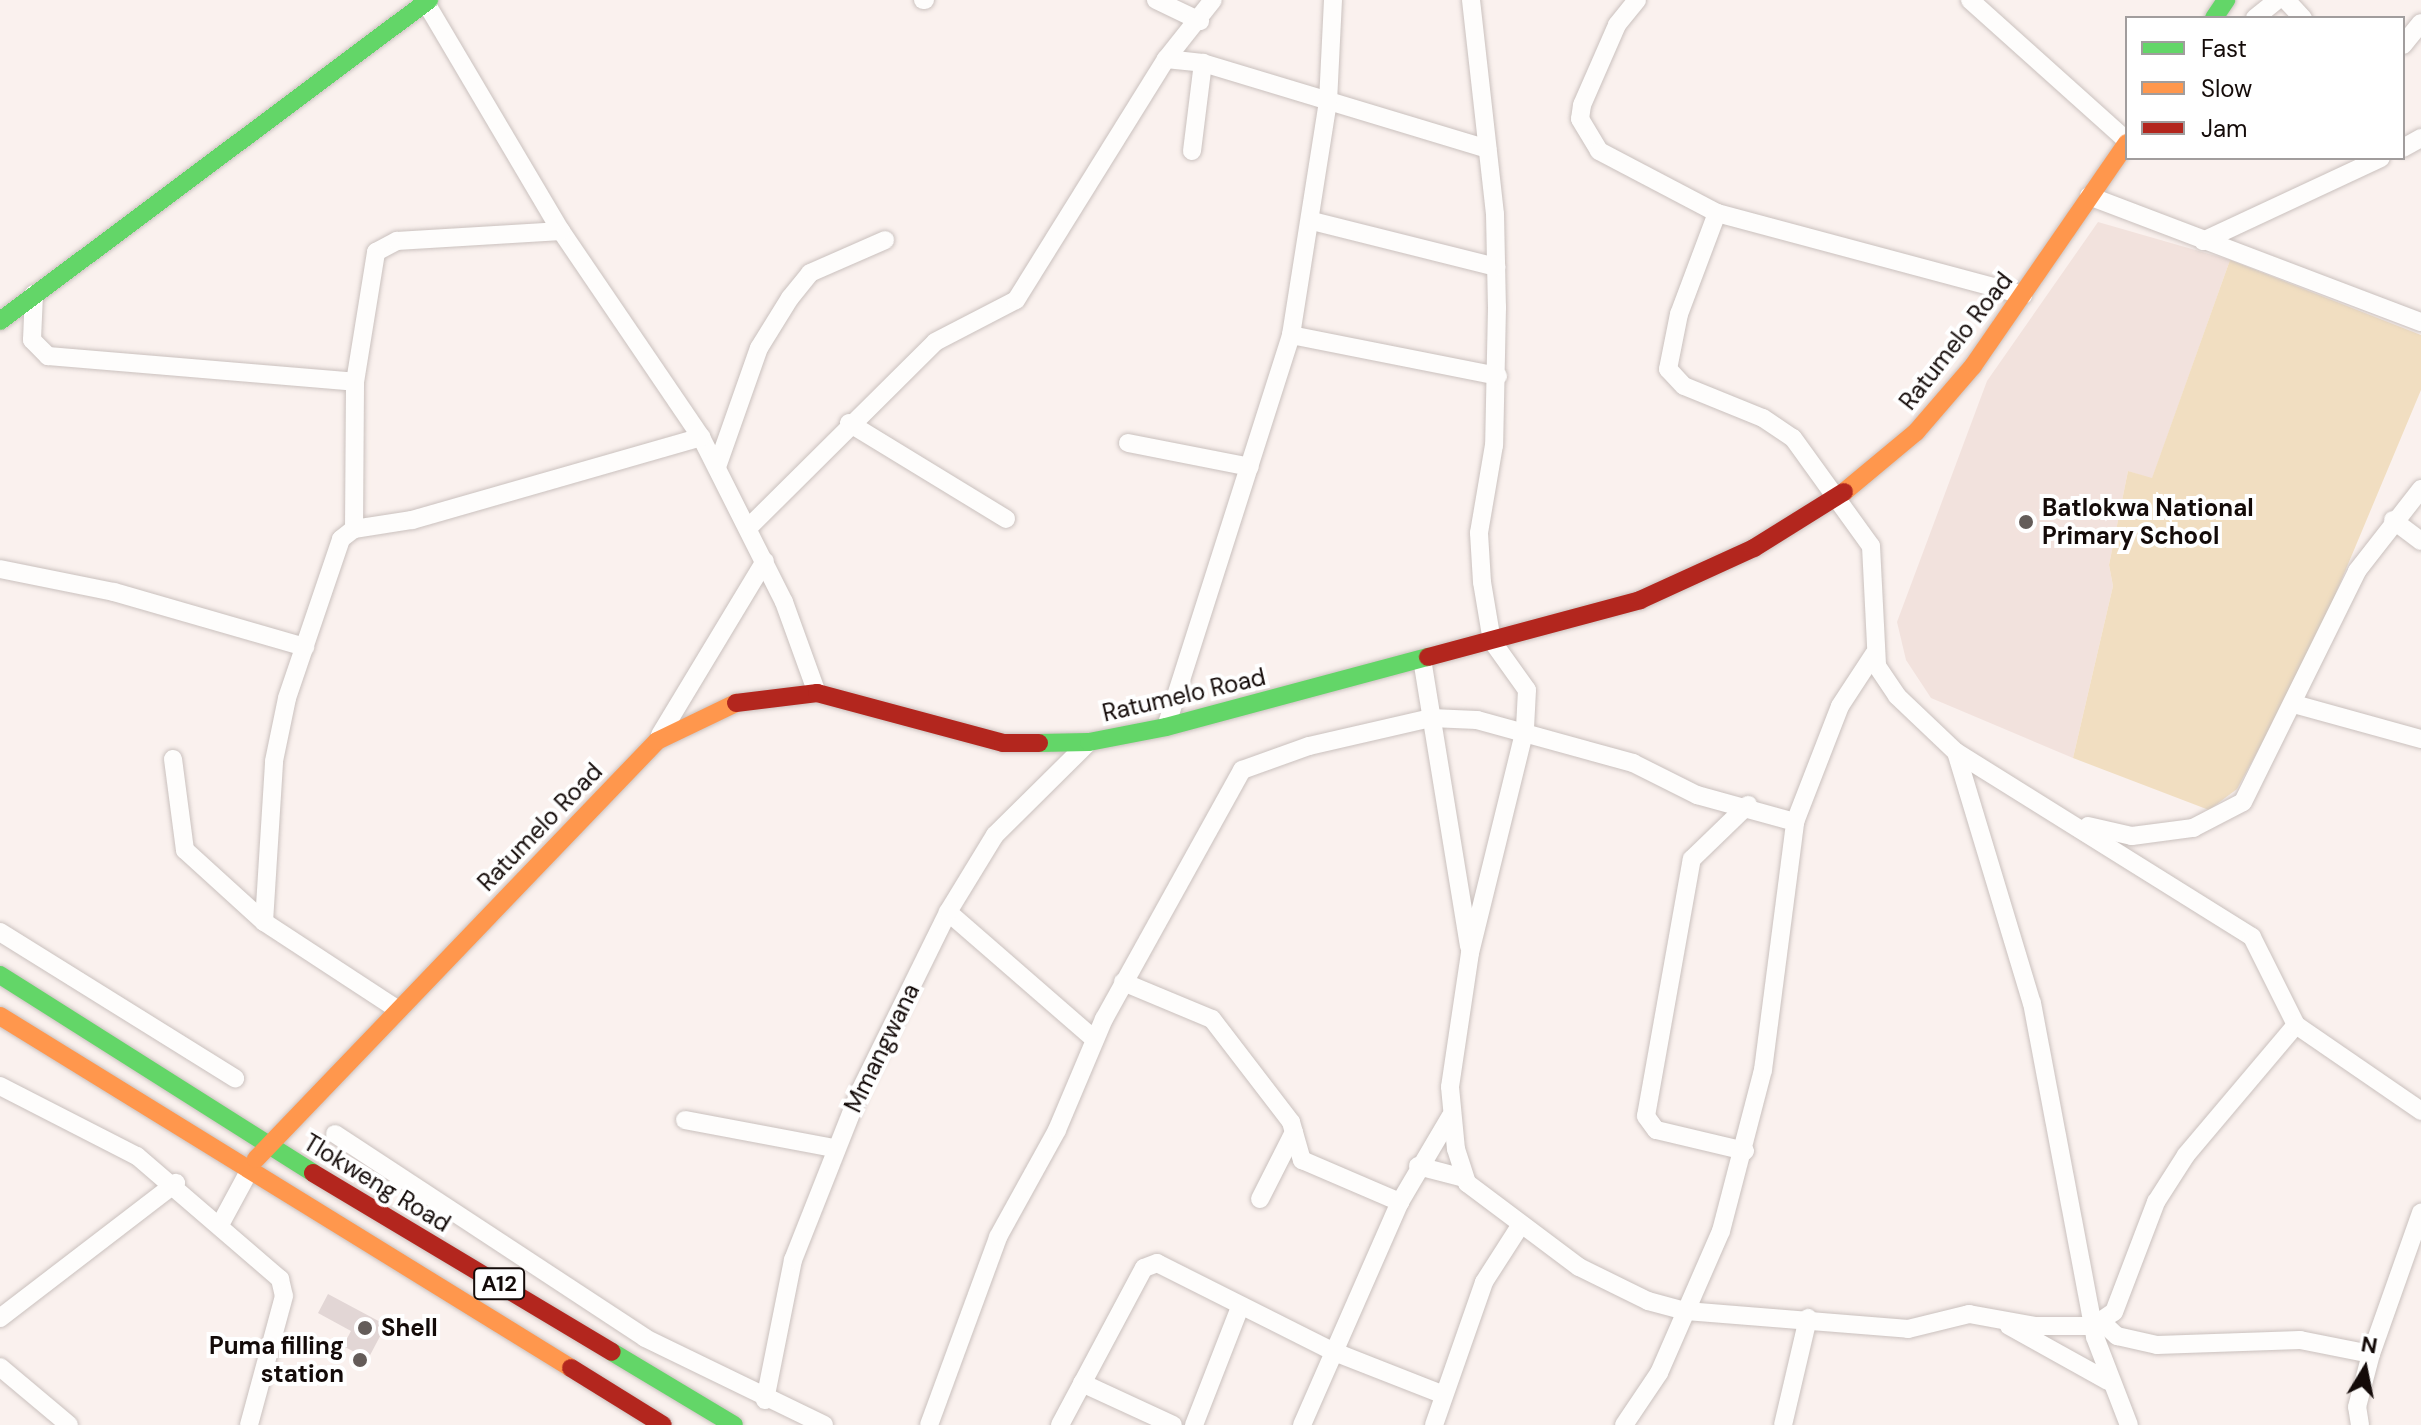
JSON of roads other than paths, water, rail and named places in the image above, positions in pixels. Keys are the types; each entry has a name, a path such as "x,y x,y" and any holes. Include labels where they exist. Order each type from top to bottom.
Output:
{"street":[{"path":"1156,0 1200,21"},
{"path":"749,527 849,423 935,342 1016,300 1166,59 1200,21 1213,0"},
{"path":"1166,727 1291,335 1312,221 1328,102 1333,0"},
{"path":"1464,1178 1450,1117 1470,953 1525,729 1526,686 1492,641 1479,533 1498,376 1496,267 1471,0"},
{"path":"1637,0 1617,25 1580,119 1599,151 1717,213 2023,295"},
{"path":"2257,16 2277,0"},
{"path":"2286,0 2301,16"},
{"path":"0,321 428,2 561,231 701,437 765,561 817,693"},
{"path":"1976,2 2125,140"},
{"path":"2405,43 2421,23"},
{"path":"1166,59 1203,63 1487,149"},
{"path":"1192,151 1203,63"},
{"name":"Ratumelo Road","path":"248,1173 265,1144 657,741 741,701 817,693 1003,743 1089,742 1166,727 1640,600 1754,548 1839,497 1916,432 2023,295 2125,145"},
{"path":"2203,241 2377,160"},
{"path":"2089,196 2421,322"},
{"path":"1717,213 1679,314 1668,369 1684,386 1778,425 1839,497 1871,546 1877,580 1874,654 1884,682 1956,752 2252,937 2296,1025 2421,1111"},
{"path":"1312,221 1496,267"},
{"path":"354,529 355,382 381,246 561,231"},
{"path":"717,467 759,348 790,298 810,273 885,240"},
{"path":"34,294 32,340 48,356 355,382"},
{"path":"1291,335 1498,376"},
{"path":"849,423 1006,519"},
{"path":"264,922 274,761 305,647 341,539 354,529 412,520 701,437"},
{"path":"1128,443 1250,467"},
{"path":"2066,820 2132,836 2211,822 2253,791 2357,571 2393,520 2421,489"},
{"path":"2393,520 2421,541"},
{"path":"657,741 765,561"},
{"path":"0,569 114,592 305,647"},
{"path":"1624,1425 1659,1373 1721,1231 1745,1151 1763,1070 1795,822 1827,735 1874,654"},
{"path":"1422,659 1470,953"},
{"path":"2294,704 2421,739"},
{"path":"929,1425 998,1237 1057,1130 1094,1039 1123,982 1242,770 1309,746 1431,718 1525,729 1652,770 1697,795 1748,805 1795,822"},
{"name":"Mmangwana","path":"765,1400 785,1285 833,1148 948,912 995,835 1089,742"},
{"path":"1956,752 2032,1003 2108,1381 2129,1425"},
{"path":"173,759 185,850 264,922 397,1009"},
{"path":"1745,1151 1656,1130 1646,1116 1692,859 1748,805"},
{"path":"948,912 1094,1039"},
{"path":"0,932 235,1078"},
{"name":"Tlokweng Road","path":"0,975 265,1144 734,1425"},
{"path":"1123,982 1212,1019 1294,1132 1302,1160 1400,1202"},
{"name":"A12","path":"0,1016 248,1173 663,1425"},
{"path":"2098,1325 2171,1177 2296,1025"},
{"path":"0,1086 137,1156 176,1183 283,1285 249,1425"},
{"path":"1302,1425 1400,1202 1418,1166 1450,1117"},
{"path":"685,1120 833,1148"},
{"path":"1260,1199 1294,1132"},
{"path":"335,1134 469,1216 596,1308 765,1400 824,1425"},
{"path":"1418,1166 1464,1178 1520,1226 1612,1286 1686,1311 1808,1318 1908,1329 1969,1314 2000,1320 2098,1325 2117,1336 2157,1345 2300,1340 2371,1354"},
{"path":"221,1223 248,1173"},
{"path":"2,1314 176,1183"},
{"path":"2360,1425 2357,1407 2371,1354 2421,1213"},
{"path":"1434,1425 1484,1282 1520,1226"},
{"path":"1060,1425 1150,1264 1168,1266 1240,1307 1332,1351 1444,1395"},
{"path":"1194,1425 1240,1307"},
{"path":"1783,1425 1808,1318"},
{"path":"2000,1320 2108,1381"},
{"path":"0,1367 69,1425"},
{"path":"1082,1383 1173,1425"}],"place":[{"name":"Batlokwa National Primary School","path":"2026,522"},
{"name":"Shell","path":"365,1328"},
{"name":"Puma filling station","path":"360,1360"}]}
